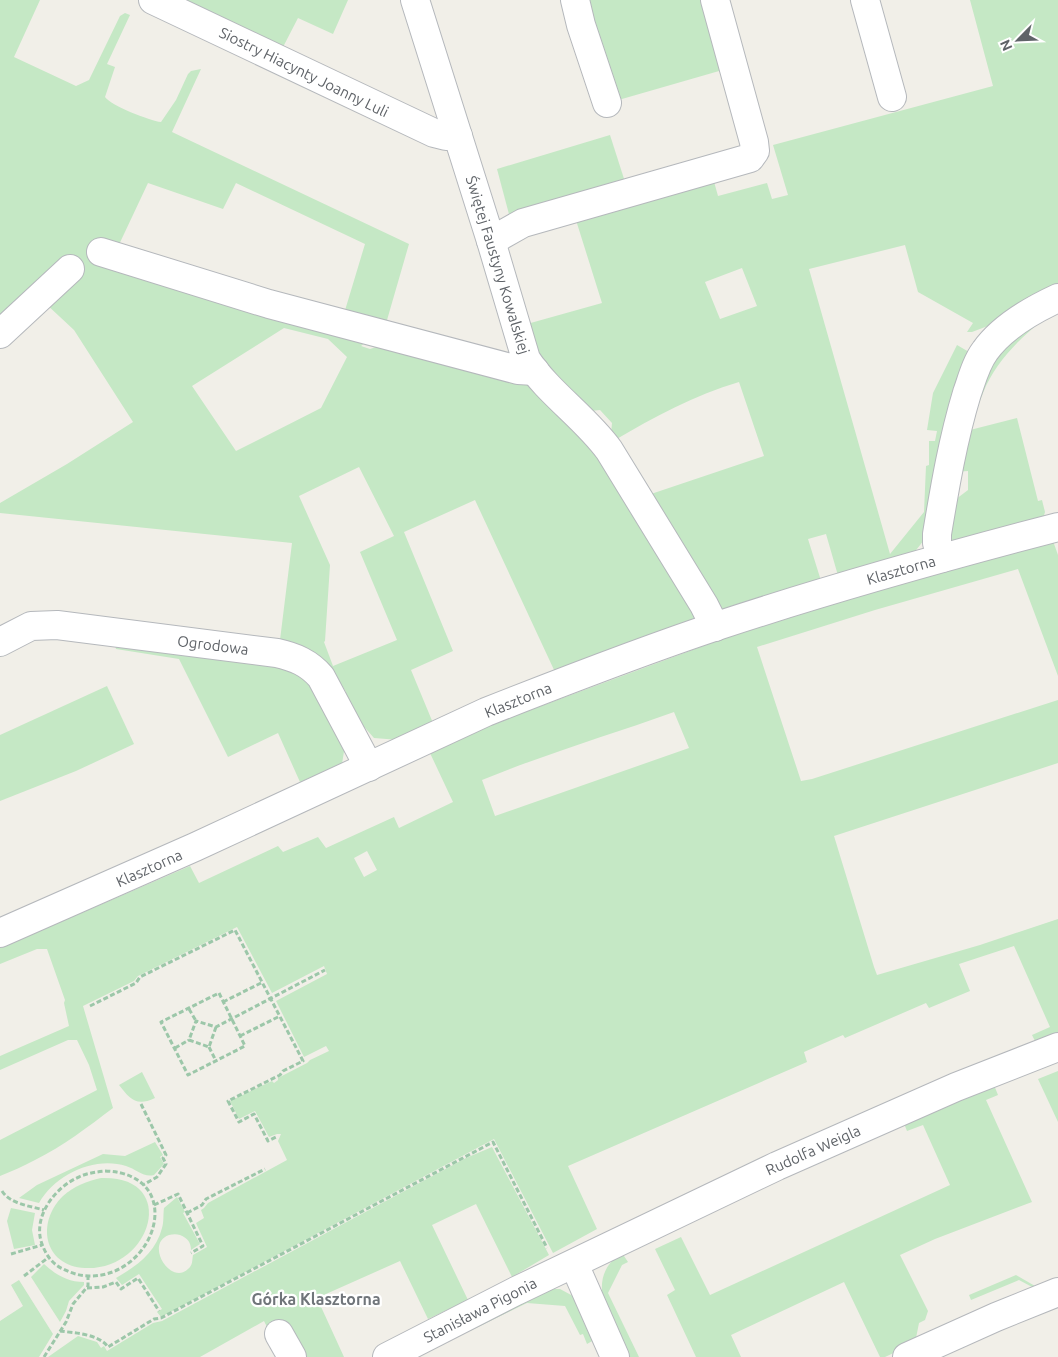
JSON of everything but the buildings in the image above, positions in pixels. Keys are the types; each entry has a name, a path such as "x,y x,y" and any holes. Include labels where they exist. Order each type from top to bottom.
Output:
{"street":[{"name":"Siostry Hiacynty Joanny Luli","path":"153,0 434,133 458,136"},
{"name":"Świętej Faustyny Kowalskiej","path":"415,0 526,359 535,372 598,435 609,450 704,605 715,627"},
{"path":"575,0 581,25 607,103"},
{"path":"491,241 523,223 750,158 755,151 754,142 715,0"},
{"path":"866,0 892,97"},
{"path":"101,252 267,304 518,370 535,372"},
{"path":"0,334 70,268"},
{"path":"942,558 937,543 937,534 950,456 978,362 990,344 1008,328 1035,310 1058,298"},
{"name":"Klasztorna","path":"0,933 191,849 486,712 575,677 715,627 833,589 1058,527"},
{"name":"Ogrodowa","path":"0,642 31,626 57,625 270,652 291,657 309,665 321,676 369,767"},
{"name":"Rudolfa Weigla","path":"567,1267 822,1146 956,1087 1058,1047"},
{"path":"567,1267 615,1357"},
{"name":"Stanisława Pigonia","path":"387,1357 567,1267"},
{"path":"907,1357 996,1317 1058,1292"}],"path":[{"path":"90,1006 136,983 140,977 235,930 303,1061 283,1071 280,1075 228,1101 239,1122 254,1114 268,1141 278,1136"},
{"path":"189,1008 196,1021 216,1027 325,970"},
{"path":"223,1002 262,982"},
{"path":"219,993 245,1046 188,1075 162,1022 189,1008 219,993"},
{"path":"240,1036 280,1016"},
{"path":"175,1048 190,1040 196,1021"},
{"path":"209,1047 216,1027"},
{"path":"190,1040 209,1047 216,1061"},
{"path":"141,1104 166,1155 163,1158 166,1164 161,1172 143,1185"},
{"path":"60,1332 78,1333 104,1342 108,1347 154,1319 161,1318 493,1142 567,1267"},
{"path":"187,1213 202,1205 206,1199 265,1169"},
{"path":"105,1171 121,1172 138,1180 143,1185 149,1192 154,1205 156,1218 154,1229 146,1245 132,1260 116,1270 88,1276 64,1270 55,1264 42,1245 39,1227 44,1210 63,1187 79,1176 105,1171"},
{"path":"2,1191 5,1196 13,1201 44,1210"},
{"path":"154,1205 178,1194 203,1246 191,1254"},
{"path":"11,1254 42,1245"},
{"path":"24,1276 49,1257"},
{"path":"44,1357 60,1332 73,1304 87,1288 89,1283 88,1276"},
{"path":"87,1288 116,1282 121,1289 138,1278 159,1311"}],"green space":[{"path":"0,0 40,0 14,57 76,86 89,80 120,16 125,13 130,15 107,64 115,67 105,97 108,100 131,112 161,122 176,100 188,74 191,71 201,69 172,132 409,244 385,327 514,364 285,305 282,301 343,317 365,244 236,183 223,209 148,183 116,251 165,267 115,253 110,261 287,317 366,333 367,341 361,346 370,349 379,346 404,347 508,373 529,381 546,392 592,440 611,467 633,505 693,598 698,611 696,619 555,672 475,500 404,532 453,651 411,670 433,723 399,740 374,738 358,720 343,694 346,692 326,663 305,648 280,640 292,543 0,513 0,503 67,464 133,422 74,330 45,303 82,267 63,261 44,288 0,325","holes":["284,328 328,339 347,357 321,408 236,451 192,386","359,467 394,536 360,552 397,640 333,666 324,642 330,565 299,496"]},
{"path":"165,0 348,0 333,34 298,18 282,49 431,120 445,117 417,36 448,121 447,124 438,127 423,123 302,67"},
{"path":"579,0 708,0 726,69 615,101"},
{"path":"970,0 1058,0 1058,294 993,324 967,332 973,323 918,292 905,245 809,269 890,554 924,512 926,466 929,465 929,441 935,441 937,431 927,430 933,393 957,345 969,352 924,540 913,554 839,579 826,534 808,539 822,584 722,611 710,600 651,494 764,456 739,382 675,407 615,440 611,434 612,423 600,410 590,411 586,414 539,356 527,324 602,303 575,217 713,178 718,196 767,183 772,199 788,195 773,145 993,86","holes":["742,268 757,306 720,319 705,282"]},
{"path":"610,135 626,185 510,218 497,169"},
{"path":"492,274 495,276 521,359 514,364 517,359"},
{"path":"1039,323 1014,346 993,373 983,393 970,430 1017,418 1038,501 1042,500 1045,512 1043,519 955,542 950,538 947,506 968,490 968,471 955,472 993,350"},
{"path":"1053,541 1058,555 1058,676 1018,569 875,610 757,647 801,781 1058,700 1058,763 834,836 877,975 980,945 1058,919 1058,1036 1037,1045 1032,1035 1050,1027 1014,946 959,964 970,991 929,1008 926,1003 845,1038 843,1035 804,1052 807,1062 568,1166 597,1229 553,1253 494,1139 161,1317 157,1312 162,1309 139,1274 122,1285 116,1278 145,1258 159,1237 163,1223 164,1208 177,1197 185,1212 183,1213 200,1244 191,1250 187,1239 178,1234 169,1235 162,1240 159,1246 160,1254 163,1262 174,1272 181,1273 190,1267 193,1255 207,1247 196,1223 204,1218 201,1210 208,1203 287,1160 278,1141 281,1134 269,1137 255,1111 239,1119 230,1101 272,1081 274,1083 278,1078 329,1051 326,1046 304,1057 276,1001 327,974 324,966 272,993 237,927 138,976 134,981 83,1006 113,1108 55,1149 0,1176 0,1140 97,1090 89,1065 77,1040 68,1040 0,1070 0,1056 69,1026 65,1000 47,949 37,949 0,964 0,948 190,866 199,883 278,846 283,852 318,837 326,848 394,817 399,828 453,802 430,753 495,723 722,639 895,585","holes":["674,712 689,748 495,816 482,780","367,851 377,870 364,877 354,858"]},
{"path":"114,641 288,667 308,679 345,745 342,764 300,782 278,733 228,757 179,659 116,649"},
{"path":"107,686 134,744 76,771 0,801 0,735"},
{"path":"1058,1071 1058,1122 1038,1079"},
{"path":"142,1072 155,1098 138,1102 130,1098 119,1085"},
{"path":"994,1085 998,1095 986,1100 1032,1202 935,1239 900,1255 928,1311 925,1320 919,1323 915,1343 885,1357 880,1357 844,1282 731,1335 741,1357 696,1357 667,1295 675,1290 655,1249 681,1237 710,1295 950,1185 923,1125 907,1131 903,1121"},
{"path":"155,1142 163,1155 160,1157 164,1164 154,1175 150,1176 126,1166 114,1164 89,1166 65,1176 46,1193 39,1203 19,1198 37,1185 103,1154 125,1156"},
{"path":"492,1147 549,1255 512,1277 476,1204 432,1225 468,1300 428,1319 400,1261 317,1298 344,1357 298,1357 271,1335 264,1321 200,1357 48,1357 78,1336 97,1342 101,1348 104,1346 107,1351 153,1323 162,1321 466,1158"},
{"path":"101,1178 126,1181 141,1191 148,1206 148,1223 140,1240 127,1255 108,1265 85,1268 71,1265 60,1260 52,1251 48,1241 47,1230 49,1218 54,1206 67,1192 81,1184"},
{"path":"11,1208 35,1213 32,1230 35,1245 14,1249 7,1221"},
{"path":"622,1253 628,1262 622,1265 608,1293 639,1357 627,1357 608,1317 604,1303 602,1289 604,1276 610,1264"},
{"path":"44,1264 62,1277 84,1282 84,1285 69,1301 60,1322 31,1277"},
{"path":"1016,1275 1035,1286 1034,1288 1019,1280 971,1300 969,1295"},
{"path":"19,1280 53,1334 39,1357 0,1357 0,1321 23,1306 11,1285"},
{"path":"551,1289 560,1289 573,1296 594,1340 587,1344 583,1334 580,1335 565,1306 527,1303 470,1331 469,1327"}],"district":[{"name":"Górka Klasztorna","path":"316,1299"}]}
